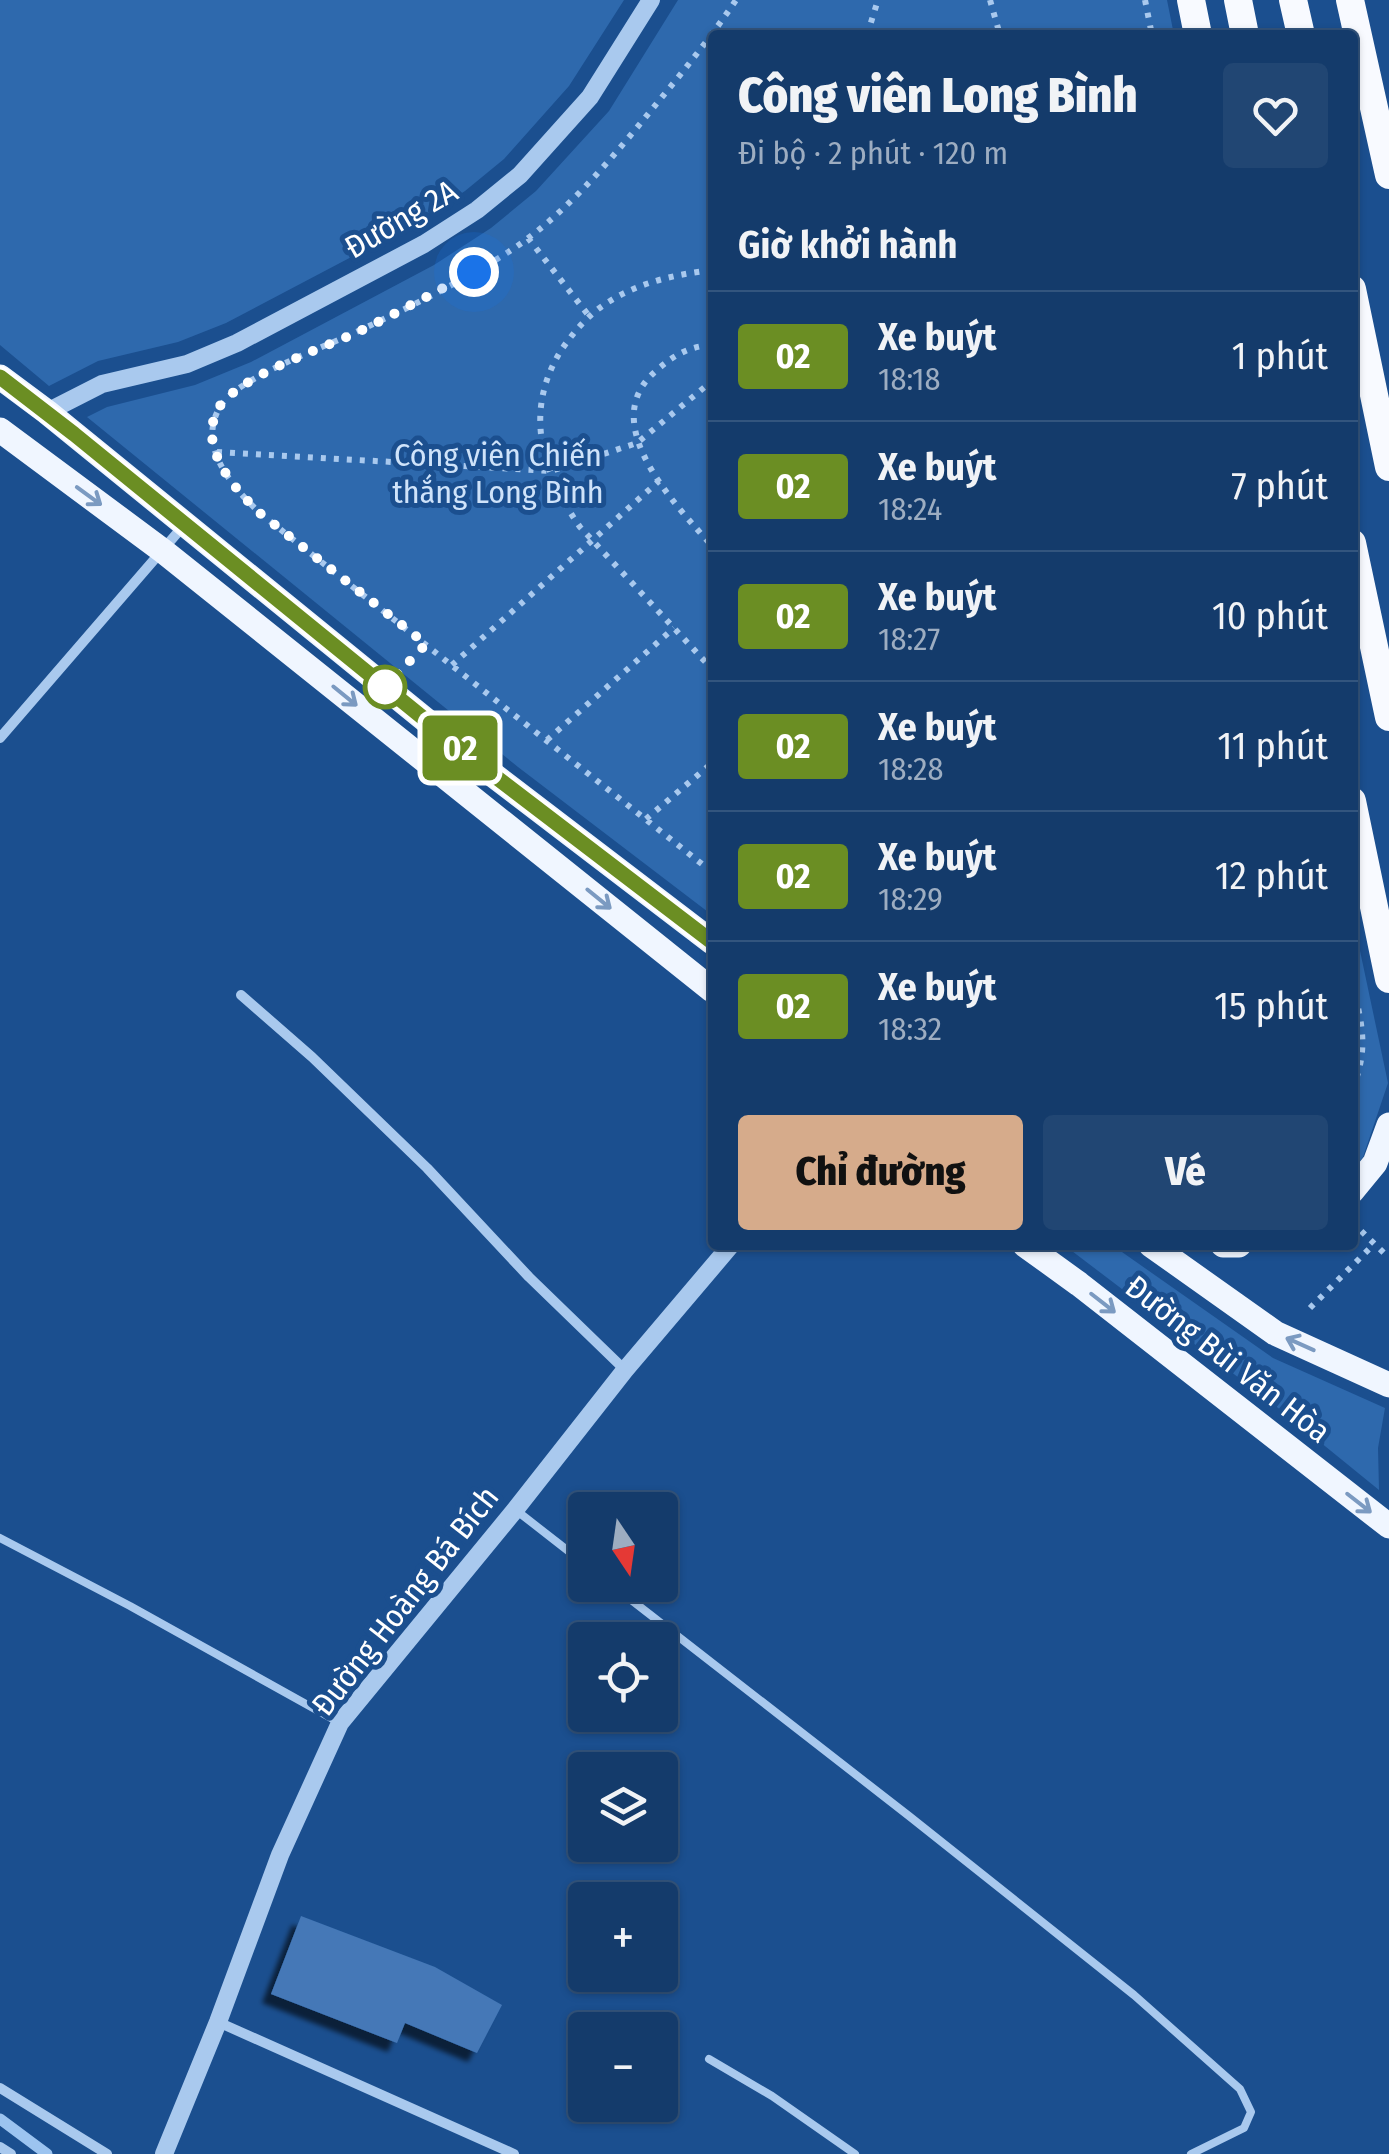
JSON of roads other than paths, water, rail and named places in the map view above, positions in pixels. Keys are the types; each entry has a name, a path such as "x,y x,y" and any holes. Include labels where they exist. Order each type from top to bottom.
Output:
{"highway":[{"path":"1191,0 1197,30"},
{"path":"1238,0 1245,30"},
{"path":"1294,0 1299,30"},
{"path":"1350,0 1357,30"},
{"path":"1358,36 1389,176"},
{"path":"1358,318 1389,468"},
{"path":"1358,572 1389,717"},
{"path":"1358,830 1389,979"}],"main road":[{"path":"0,377 492,774 708,939"},
{"path":"47,412 4,439 163,551 708,987"},
{"path":"1358,1183 1374,1163 1389,1124"},
{"name":"Đường Bùi Văn Hòa","path":"1032,1250 1389,1526"},
{"name":"Đường Bùi Văn Hòa","path":"1159,1250 1275,1333 1389,1384"}],"street":[{"name":"Đường 2A","path":"47,412 102,384 188,364 237,343 424,244 478,210 520,175 590,97 651,0"},
{"path":"0,738 186,524"},
{"path":"241,995 427,1168 529,1277 625,1370"},
{"name":"Đường Hoàng Bá Bích","path":"164,2154 280,1855 340,1723 625,1370 728,1250"},
{"path":"218,2022 514,2154"},
{"path":"0,2088 106,2154"},
{"path":"0,2147 10,2154"}],"lane":[{"path":"515,1510 568,1551"},
{"path":"0,1538 340,1723"},
{"path":"634,1602 1060,1936 1222,2071 1240,2089 1251,2112 1244,2128 1191,2154"},
{"path":"709,2059 772,2096 856,2154"}],"waterway":[{"path":"0,2119 47,2154"}],"park label":[{"name":"Công viên Chiến thắng Long Bình","path":"498,474"}]}
